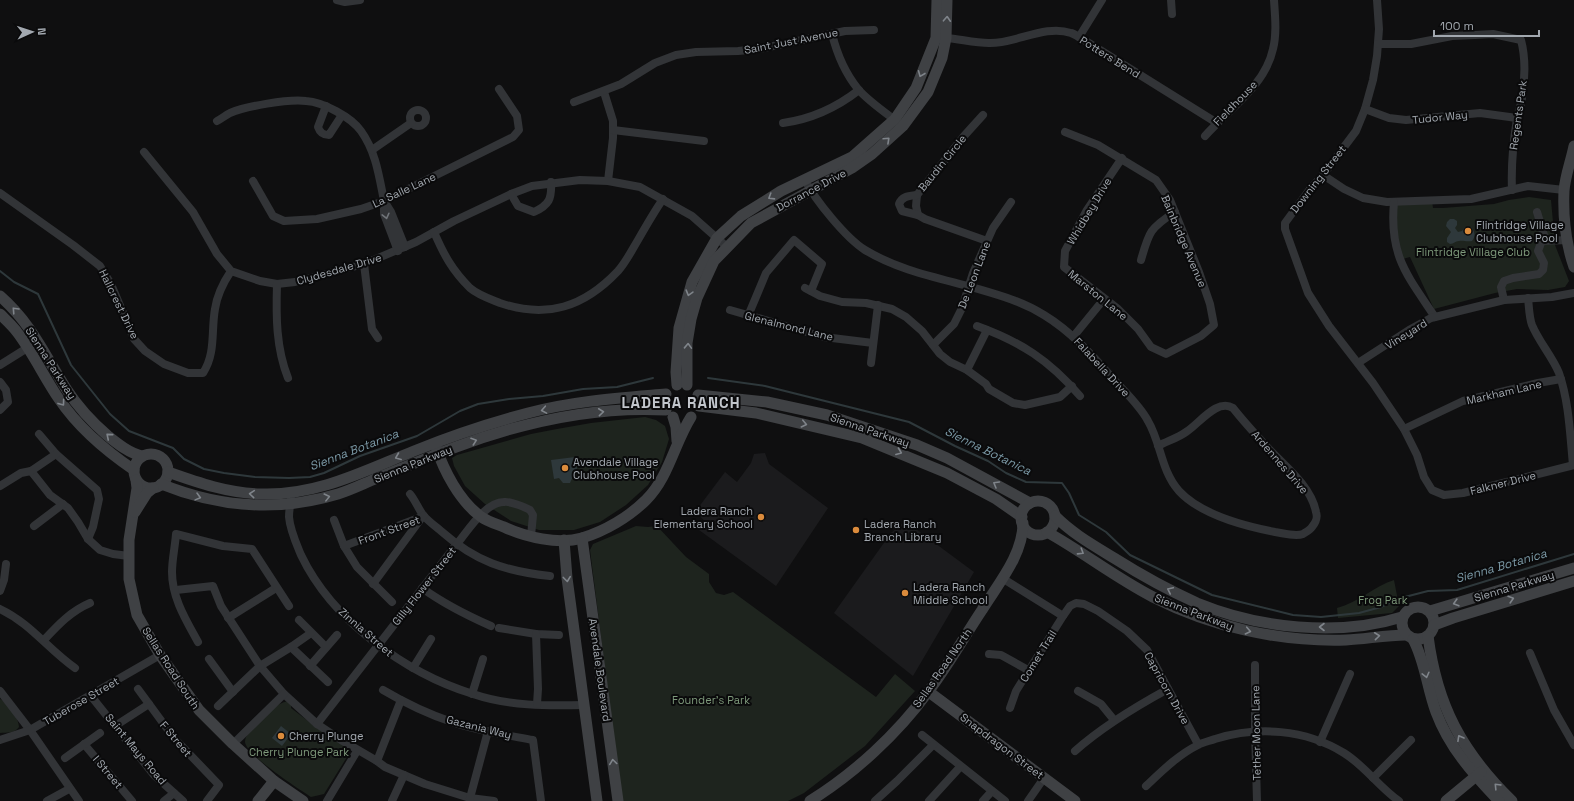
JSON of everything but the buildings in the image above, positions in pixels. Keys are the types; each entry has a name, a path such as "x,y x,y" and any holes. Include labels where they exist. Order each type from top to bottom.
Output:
{"main road":[{"name":"Dorrance Drive","path":"937,0 941,38"},
{"name":"Dorrance Drive","path":"682,385 691,319 697,298 714,261 751,223 852,157 899,122 941,38 947,0"},
{"path":"1574,146 1564,190 1565,222 1574,267"},
{"name":"Dorrance Drive","path":"682,385 676,372 680,322 692,282 718,238 741,216 781,191 808,185"},
{"name":"Sienna Parkway","path":"0,296 15,311 35,336 67,391 86,414 104,432 128,450 142,456 152,454 162,458 168,472 208,486 236,492 316,500 340,493 484,437 522,426 583,414 628,410 670,414 682,419 691,417"},
{"name":"Sienna Parkway","path":"0,314 16,331 69,413 82,427 135,475 143,486 157,486 228,504 246,505 291,498 348,479 434,443 529,412 600,400 666,394"},
{"path":"29,350 39,352 62,389 67,391"},
{"path":"434,443 454,487 480,516 519,534 545,539 564,540 582,538 627,516 654,491 663,478 678,442 691,417 697,410 698,401 692,387 682,385 670,388 664,399 676,427 678,442"},
{"name":"Sienna Parkway","path":"698,401 767,402 827,415 917,445 947,458 1030,503 1041,501 1046,503 1054,511 1055,516 1069,530 1156,584 1198,603 1252,620 1311,627 1373,625 1402,617 1408,609 1412,607 1422,607 1430,611 1574,568"},
{"name":"Sienna Parkway","path":"698,401 862,438 947,473 996,499 1022,520 1030,532 1042,533 1073,546 1152,596 1204,618 1238,629 1267,635 1316,640 1410,637 1421,639 1428,636"},
{"path":"135,475 135,465 142,456"},
{"path":"157,486 167,477 168,472"},
{"name":"Sellas Road South","path":"135,475 137,488 129,540 129,578 137,615 160,655 199,710 233,744 274,781 303,801"},
{"name":"Sellas Road South","path":"134,514 147,493 157,486"},
{"path":"1022,520 1023,512 1030,503"},
{"path":"1042,533 1053,525 1055,516"},
{"name":"Sellas Road North","path":"810,801 867,758 894,732 928,692 1002,578 1018,550 1023,530 1022,520"},
{"name":"Sellas Road North","path":"1018,550 1042,533"},
{"name":"Avendale Boulevard","path":"582,538 618,801"},
{"name":"Avendale Boulevard","path":"564,540 567,578 597,801"},
{"name":"Sienna Parkway","path":"1434,625 1574,581"},
{"path":"1430,611 1433,617 1434,625 1428,636 1432,658 1446,707 1479,773 1499,801"},
{"path":"1402,617 1402,629 1410,637 1418,649 1431,696 1442,726 1466,765 1479,773 1512,801"},
{"name":"Snapdragon Street","path":"928,692 1075,801"},
{"path":"1446,801 1479,773"},
{"path":"258,801 274,781"}],"street":[{"path":"337,0 345,2 360,0"},
{"path":"1079,37 1102,0"},
{"path":"1171,0 1172,14"},
{"name":"Fieldhouse","path":"1205,136 1217,122 1252,89 1268,63 1272,52 1275,35 1274,0"},
{"name":"Downing Street","path":"1377,0 1379,29 1378,44 1373,80 1365,109 1356,131 1287,219 1285,229 1308,293 1329,326 1358,363 1404,429 1417,455 1424,477 1432,490"},
{"name":"Saint Just Avenue","path":"574,102 604,92 621,84 655,63 676,55 759,49 845,31 874,30"},
{"name":"Potters Bend","path":"941,38 989,43 1008,42 1050,31 1070,32 1217,122"},
{"path":"832,34 836,51 848,74 859,90 899,122"},
{"name":"Regents Park","path":"1378,44 1411,44 1452,36 1474,34 1493,34 1522,40 1525,55 1524,75 1522,99 1517,118 1511,166 1512,190"},
{"name":"La Salle Lane","path":"253,181 273,216 284,221 317,219 361,209 384,201 513,137 520,130 517,116 499,89"},
{"path":"783,123 799,121 831,109 859,90"},
{"path":"604,92 613,121 608,181"},
{"path":"217,121 239,110 291,101 307,101 326,106 342,115 361,131 372,150 384,201 391,212 401,249"},
{"path":"326,106 318,127 320,132 324,135 329,135 342,115"},
{"name":"Tudor Way","path":"1365,109 1389,118 1406,120 1480,113 1517,118"},
{"name":"Baudin Circle","path":"918,215 916,206 917,195 964,136 983,115"},
{"path":"372,150 411,123"},
{"path":"613,130 704,140"},
{"name":"Bainbridge Avenue","path":"1065,132 1098,145 1122,158 1156,180 1170,200 1199,272 1210,304 1214,325 1201,336 1166,354"},
{"path":"144,152 193,212 217,254 230,271"},
{"name":"Whidbey Drive","path":"1064,267 1065,251 1088,210 1122,158"},
{"path":"1323,175 1344,189 1363,198 1387,202 1471,199 1528,186 1564,190"},
{"name":"Clydesdale Drive","path":"230,271 260,281 277,284 295,282 364,264 401,249 511,194 532,186 552,182 580,180 608,181 640,187 664,199 692,216 727,247"},
{"path":"511,194 518,206 534,212 542,208 548,202 552,193 552,182"},
{"name":"Falabella Drive","path":"808,185 837,224 864,249 897,265 1020,302 1044,315 1073,337 1137,405 1155,434 1166,469 1178,490 1189,501 1216,515 1252,527 1285,534 1301,534 1310,530"},
{"name":"Hallcrest Drive","path":"0,193 74,244 100,266 111,284 134,339 145,351 164,364 188,373 203,373 209,364 213,347 215,308 222,284 230,271"},
{"path":"917,195 906,196 902,199 899,204 902,211 909,214 918,215 925,219 987,241"},
{"path":"434,232 446,260 471,289 488,299 510,307 530,310 550,310 566,306 588,297 618,270 664,199"},
{"name":"De Leon Lane","path":"933,345 954,324 962,308 993,228 1011,202"},
{"path":"1394,202 1394,236 1398,255 1406,274 1435,317"},
{"path":"1141,260 1147,237 1158,223 1175,212"},
{"path":"1504,300 1501,286 1504,282 1513,278 1539,274 1543,270 1544,263 1538,251 1544,235 1536,212"},
{"path":"748,316 766,273 794,240 822,264 808,290 820,296 842,302 866,302 892,309 906,317 922,331 945,358 967,370 986,384 989,389 1014,403 1025,405 1060,397 1072,386"},
{"path":"1541,241 1568,240"},
{"path":"364,264 372,330 378,338"},
{"name":"Marston Lane","path":"1064,267 1118,309 1138,329 1151,347 1166,354"},
{"path":"277,284 276,322 282,363 288,378"},
{"name":"Vineyard","path":"1358,363 1409,330 1435,317 1504,300 1552,297 1574,293"},
{"path":"1528,298 1532,324 1536,334 1548,352 1561,379 1569,419 1574,464"},
{"path":"1073,337 1104,299"},
{"path":"872,363 878,305"},
{"name":"Glenalmond Lane","path":"730,310 824,337 873,343"},
{"path":"977,326 1008,338 1030,350 1072,386 1080,396"},
{"path":"967,370 987,330"},
{"path":"0,365 24,350 29,350"},
{"path":"976,376 984,372"},
{"name":"Markham Lane","path":"1404,429 1463,401 1561,379"},
{"path":"0,382 6,390 8,402 0,410"},
{"name":"Ardennes Drive","path":"1158,446 1186,432 1214,410 1223,405 1228,405 1233,408 1306,490 1317,513 1316,523 1310,530"},
{"path":"39,434 56,454 97,490 99,499 93,527 88,539"},
{"path":"0,486 21,473 31,471 56,454"},
{"name":"Falkner Drive","path":"1432,490 1444,494 1463,493 1574,464"},
{"path":"31,471 50,495 68,508 88,539 100,550 113,554 129,556"},
{"path":"410,494 424,516 456,545 486,562 504,568 528,574 550,576"},
{"name":"Zinnia Street","path":"291,498 289,518 294,540 308,568 343,615 378,645 427,676 472,694 500,701 560,706 584,705"},
{"name":"Gilly Flower Street","path":"318,724 422,588 480,516 495,503 505,501 524,507 530,510 533,515 532,536"},
{"path":"34,526 63,504"},
{"name":"Front Street","path":"344,546 424,516"},
{"name":"Front Street","path":"374,584 424,516"},
{"name":"Front Street","path":"334,520 344,546 357,568 392,602"},
{"path":"198,642 181,611 172,573 176,534 223,546 252,549 289,606"},
{"path":"0,591 4,580 6,564"},
{"path":"1002,578 1063,616"},
{"path":"176,590 214,586 221,606 228,618 260,666 284,694 318,724 357,751 377,761 384,767 425,784 470,798 494,801"},
{"path":"228,618 276,588"},
{"path":"422,588 441,602 457,611 495,627 536,634 559,636"},
{"path":"44,640 79,608 90,603"},
{"name":"Capricorn Drive","path":"1070,606 1076,603 1084,604 1098,611 1127,632 1147,650 1198,744"},
{"name":"Comet Trail","path":"1010,708 1016,691 1028,670 1070,606"},
{"path":"0,609 15,617 44,640 56,654 75,668"},
{"path":"299,620 326,648"},
{"path":"218,706 260,666 311,633"},
{"path":"536,634 538,689 537,704"},
{"path":"310,666 337,635"},
{"path":"413,668 431,639"},
{"path":"291,647 328,682"},
{"path":"1530,653 1554,710 1574,745"},
{"path":"989,654 1000,655 1028,670"},
{"name":"Tuberose Street","path":"0,740 30,730 160,655"},
{"path":"209,659 233,692"},
{"path":"472,694 483,659"},
{"name":"Tether Moon Lane","path":"1256,664 1255,731 1257,801"},
{"path":"1320,742 1350,674"},
{"name":"F Street","path":"138,688 174,738 219,785 206,801"},
{"path":"1075,751 1090,737 1114,720 1168,689"},
{"name":"Gazania Way","path":"383,690 401,700 453,723 533,740 541,801"},
{"path":"0,691 30,730 69,789 79,801"},
{"path":"1078,691 1100,704 1114,720"},
{"path":"233,744 284,694"},
{"name":"Saint Mays Road","path":"91,696 154,775 183,801"},
{"path":"377,761 401,700"},
{"path":"115,726 149,704"},
{"path":"470,798 488,731"},
{"path":"1146,786 1168,764 1198,744 1225,736 1255,731 1275,731 1293,733 1343,752 1357,762 1389,794 1399,801"},
{"path":"64,758 100,734"},
{"path":"922,735 960,767 1005,801"},
{"path":"1373,778 1412,740"},
{"name":"I Street","path":"84,744 132,801"},
{"path":"875,801 897,782 933,745"},
{"path":"327,801 357,751"},
{"path":"929,801 960,767"},
{"path":"392,801 404,775"},
{"path":"1028,801 1044,778"},
{"path":"47,801 69,789"},
{"path":"983,801 992,792"},
{"path":"164,801 174,793"}],"shaded area":[{"name":"Flintridge Village Clubhouse Pool","path":"1450,219 1457,221 1455,228 1458,232 1462,231 1465,227 1471,227 1474,234 1472,241 1458,241 1453,244 1447,242 1447,238 1451,232 1446,226"},
{"name":"Ladera Ranch Elementary School","path":"765,453 769,464 828,508 776,586 699,530 705,521 695,512 725,472 737,482 751,463 754,454"},
{"name":"Avendale Village Clubhouse Pool","path":"575,457 578,475 573,476 570,483 563,483 559,478 554,479 551,460"},
{"name":"Ladera Ranch Middle School","path":"905,521 974,572 913,676 834,613 891,533"},
{"name":"Cherry Plunge","path":"281,726 291,734 282,746 272,738"}],"green space":[{"name":"Flintridge Village Club","path":"1529,197 1551,200 1555,245 1569,281 1565,287 1548,290 1517,289 1495,293 1434,309 1410,257 1399,260 1394,202 1432,201 1433,208 1443,208 1494,204"},
{"path":"645,417 656,420 665,426 669,439 662,462 648,485 626,505 600,522 574,530 539,530 511,521 485,504 465,486 454,466 452,458 457,455 531,434 591,423"},
{"name":"Founder's Park","path":"636,526 657,526 686,557 709,574 709,582 716,593 724,595 733,592 876,697 895,674 915,691 865,746 804,793 788,801 622,801 590,550 593,544"},
{"name":"Frog Park","path":"1394,580 1399,606 1392,613 1338,618 1337,608 1345,606 1380,586"},
{"path":"0,699 10,707 19,723 19,727 15,731 0,733"},
{"name":"Cherry Plunge Park","path":"288,701 291,704 291,708 325,734 343,745 347,750 347,757 324,794 311,797 285,780 254,755 245,742 248,734 269,712 276,706"}],"waterway":[{"name":"Sienna Botanica","path":"0,271 14,282 38,294 71,365 110,414 129,431 173,448 184,459 204,469 224,473 255,477 310,477 324,473 360,456 417,436 460,411 478,404 543,396 583,389 617,387 653,378"},
{"name":"Sienna Botanica","path":"708,378 765,386 909,422 988,461 1006,473 1026,482 1062,483 1069,493 1079,515 1106,532 1130,555 1212,595 1293,615 1321,617 1359,613 1381,607 1397,599 1428,591 1457,590 1574,554"}],"place":[{"name":"Flintridge Village Clubhouse Pool","path":"1468,231"},
{"name":"Avendale Village Clubhouse Pool","path":"565,468"},
{"name":"Ladera Ranch Elementary School","path":"761,517"},
{"name":"Ladera Ranch Branch Library","path":"856,530"},
{"name":"Ladera Ranch Middle School","path":"905,593"},
{"name":"Cherry Plunge","path":"281,736"}],"district":[{"name":"LADERA RANCH","path":"681,402"}]}
